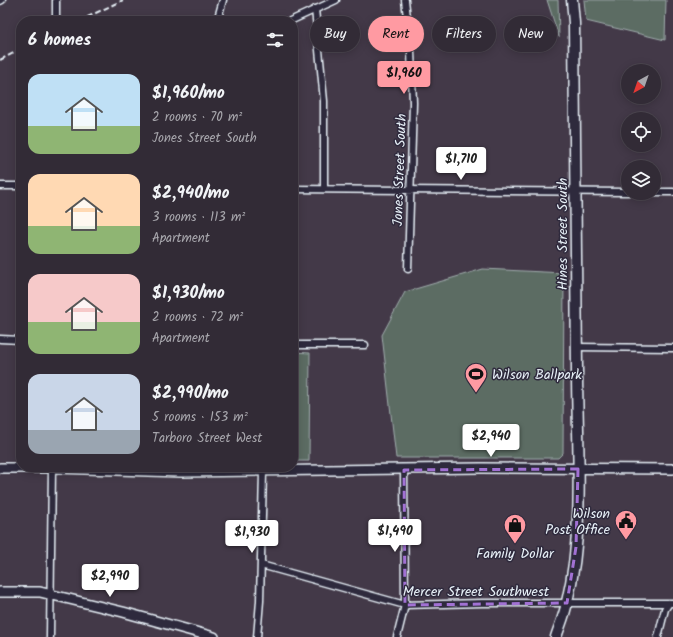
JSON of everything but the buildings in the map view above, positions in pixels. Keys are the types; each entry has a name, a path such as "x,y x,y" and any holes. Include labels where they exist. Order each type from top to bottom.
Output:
{"main road":[{"name":"Hines Street South","path":"556,637 567,603 576,547 578,469 574,23 572,0"}],"street":[{"path":"56,0 56,16"},
{"path":"218,16 223,0"},
{"path":"298,17 336,0"},
{"name":"Jones Street South","path":"405,0 413,93 408,268"},
{"path":"315,9 324,101 324,189"},
{"path":"0,186 16,186"},
{"path":"298,189 621,192"},
{"path":"661,192 673,192"},
{"path":"0,339 16,340"},
{"path":"298,345 365,345"},
{"path":"576,347 673,348"},
{"path":"0,468 16,468"},
{"path":"298,472 673,469"},
{"path":"397,637 405,605 404,470"},
{"path":"50,637 52,472"},
{"path":"257,637 261,565 263,472"},
{"name":"Mercer Street Southwest","path":"261,565 405,605 482,603 671,603"},
{"path":"0,592 40,592 123,612 214,637"},
{"path":"658,637 665,609 671,603"}],"highlighted area":[{"path":"578,469 576,547 567,603 405,605 404,470"}],"green space":[{"path":"547,0 558,0 559,37 557,31 557,16 552,16"},
{"path":"584,0 666,0 665,40 586,21"},
{"name":"Wilson Ballpark","path":"483,269 564,273 563,453 558,458 396,458 382,335 405,292"},
{"path":"298,352 310,353 309,461 298,461"}],"railway":[{"path":"89,16 123,0"},
{"path":"0,60 16,52"}],"place":[{"name":"Wilson Ballpark","path":"476,394"},
{"name":"Wilson Post Office","path":"626,540"},
{"name":"Family Dollar","path":"515,544"}]}
